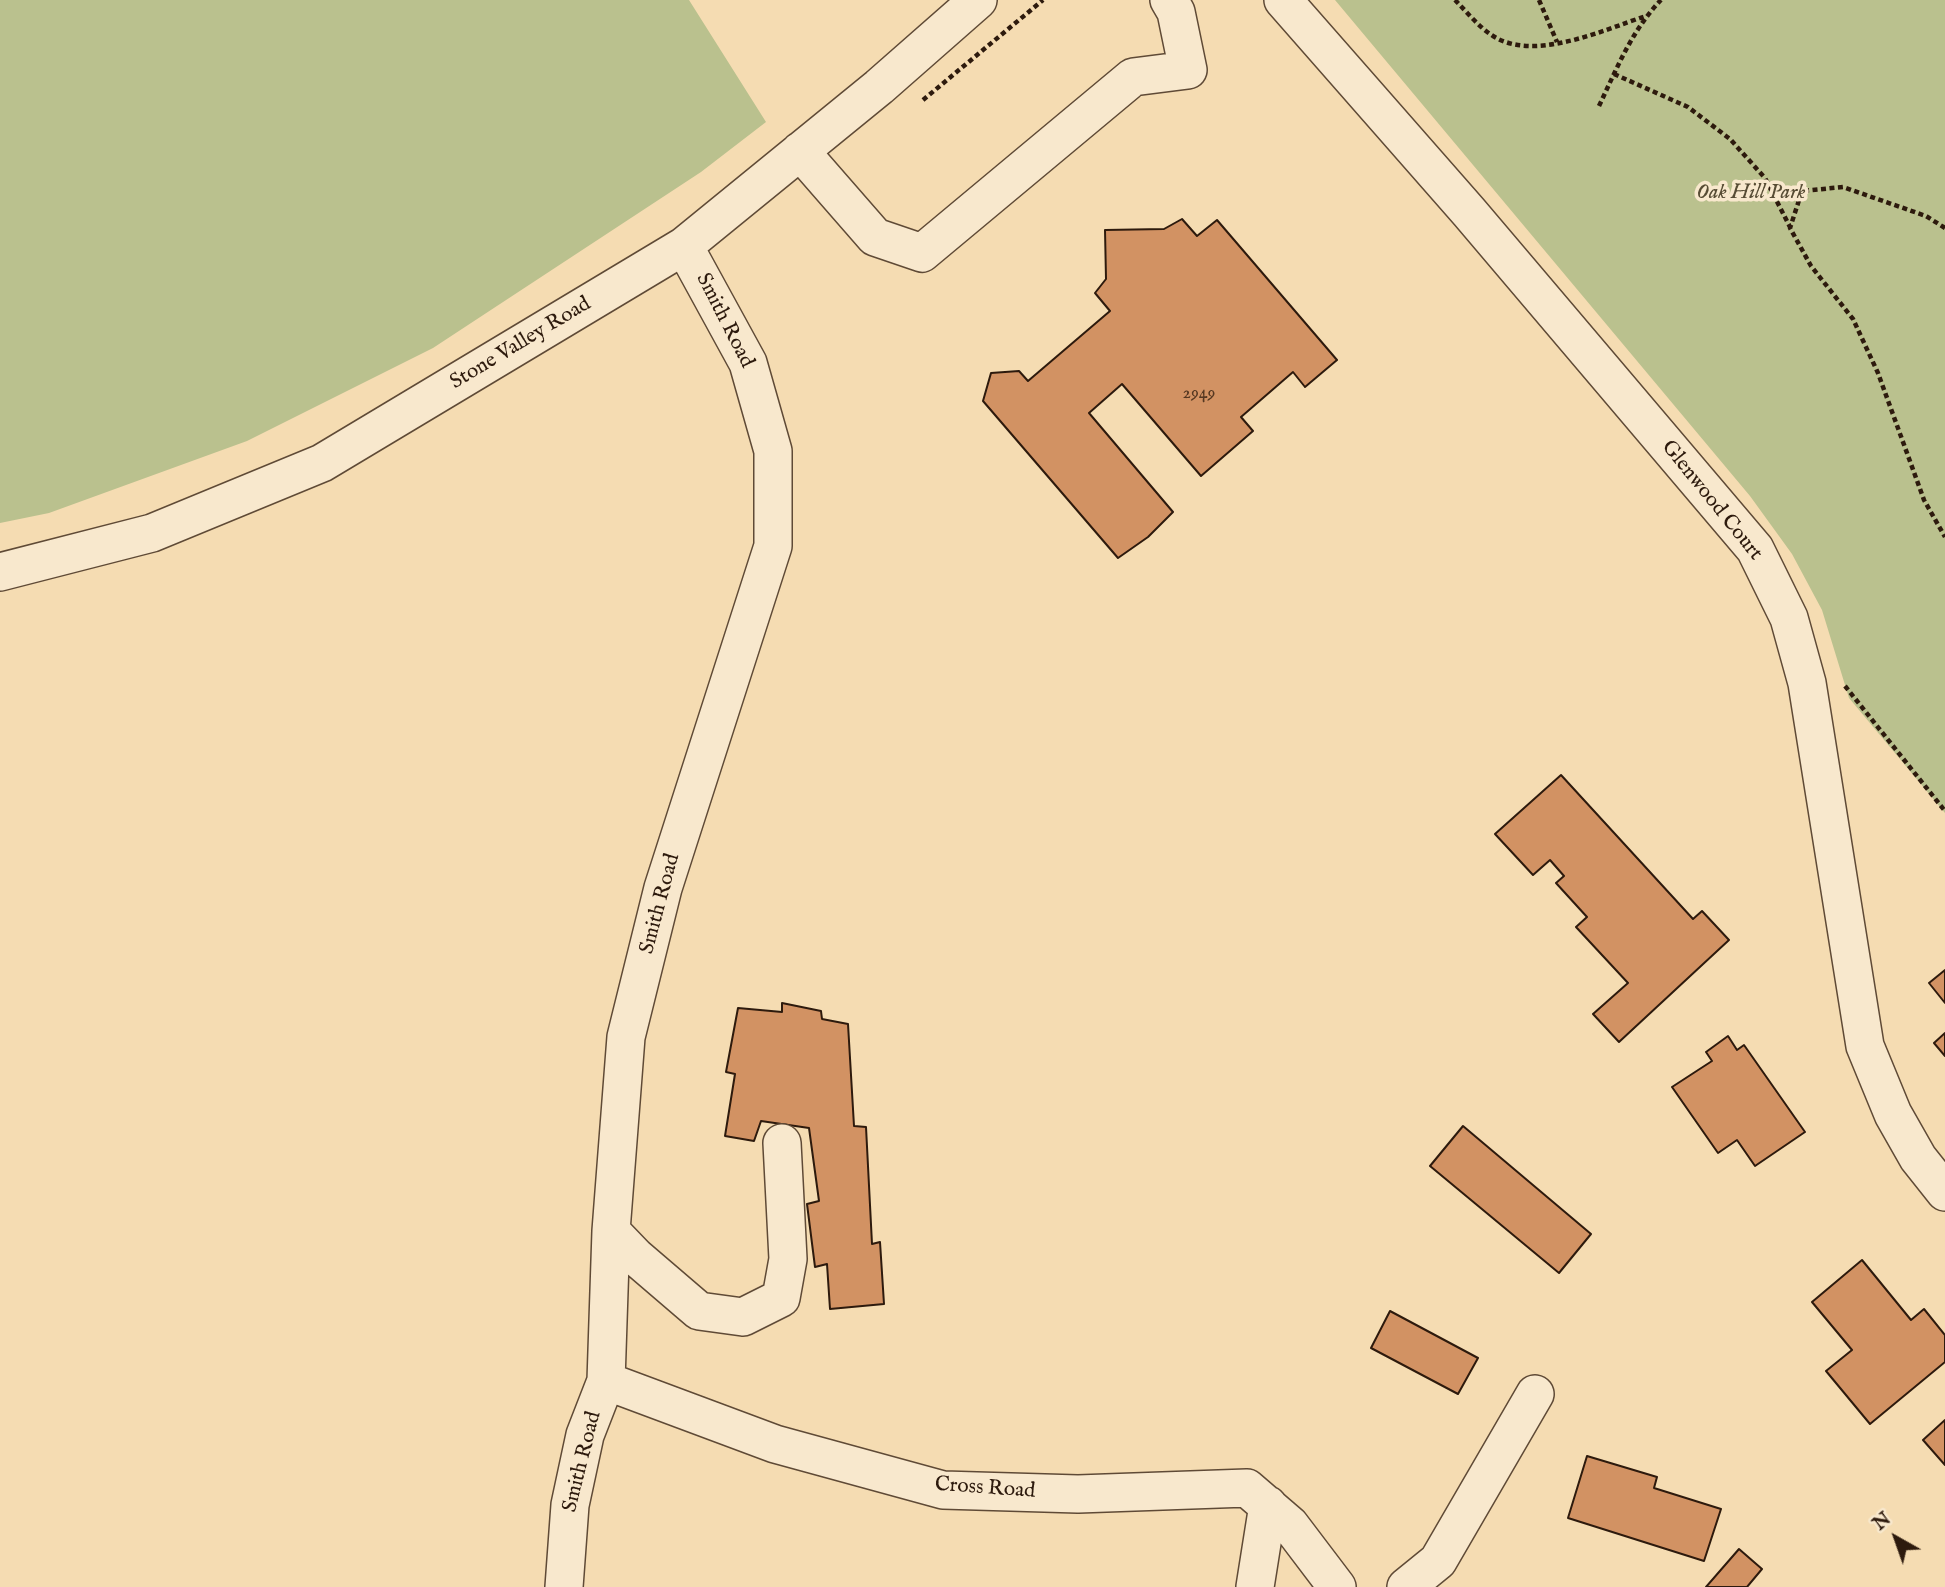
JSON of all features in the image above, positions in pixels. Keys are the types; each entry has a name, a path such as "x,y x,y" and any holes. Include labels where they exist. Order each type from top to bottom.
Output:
{"street":[{"name":"Stone Valley Road","path":"0,572 152,533 322,463 684,246 879,87 978,0"},
{"path":"800,151 875,237 922,253 1133,77 1188,69 1176,12 1169,0"},
{"name":"Glenwood Court","path":"1283,0 1469,212 1755,549 1789,618 1807,683 1866,1046 1893,1114 1918,1158 1945,1192"},
{"name":"Smith Road","path":"564,1587 570,1505 585,1434 606,1381 611,1231 626,1037 663,888 773,546 773,451 748,363 684,246"},
{"path":"611,1231 636,1257 699,1311 743,1317 781,1298 788,1259 782,1143"},
{"name":"Cross Road","path":"606,1381 775,1444 943,1490 1078,1494 1247,1488 1290,1525 1337,1587"},
{"path":"1406,1587 1438,1561 1535,1395"},
{"path":"1255,1587 1268,1505"}],"path":[{"path":"1455,0 1490,35 1530,47 1581,38 1646,16"},
{"path":"1539,0 1557,43"},
{"path":"1600,106 1623,53 1646,16 1661,0"},
{"path":"1614,74 1688,107 1730,139 1765,178 1811,266 1853,318 1878,373 1924,500 1945,537"},
{"path":"1790,228 1802,191 1843,187 1926,216 1945,228"},
{"path":"1807,683 1829,676 1841,681 1945,811"}],"green space":[{"path":"0,0 689,0 766,122 701,172 433,348 247,441 49,513 0,523"},
{"name":"Oak Hill Park","path":"1335,0 1945,0 1945,813 1849,698 1822,610 1792,554 1750,496"}],"building":[{"path":"1182,219 1197,236 1217,220 1337,360 1305,387 1293,372 1241,417 1253,431 1201,476 1122,384 1089,413 1173,512 1148,537 1118,558 983,401 991,373 1019,371 1028,381 1110,311 1095,293 1106,279 1105,230 1164,229"},
{"path":"1561,775 1693,919 1702,911 1729,940 1619,1042 1593,1014 1628,983 1576,927 1587,917 1556,883 1564,876 1550,860 1533,875 1495,834"},
{"path":"1945,970 1945,1003 1929,983"},
{"path":"782,1003 821,1011 822,1019 848,1024 854,1126 866,1127 872,1244 880,1242 884,1304 830,1309 827,1264 815,1267 807,1204 819,1201 809,1128 761,1121 754,1141 725,1136 735,1074 726,1072 738,1008 782,1012"},
{"path":"1945,1033 1945,1056 1934,1043"},
{"path":"1728,1036 1737,1050 1744,1045 1805,1132 1755,1166 1737,1140 1718,1153 1672,1087 1712,1061 1706,1052"},
{"path":"1463,1126 1591,1234 1559,1273 1430,1166"},
{"path":"1862,1260 1911,1320 1924,1309 1945,1335 1945,1362 1870,1424 1826,1371 1852,1350 1812,1302"},
{"path":"1390,1311 1478,1358 1458,1394 1371,1348"},
{"path":"1945,1420 1945,1465 1923,1440"},
{"path":"1587,1456 1657,1477 1654,1488 1721,1509 1704,1561 1568,1518"},
{"path":"1739,1549 1762,1569 1747,1587 1706,1587"}]}
